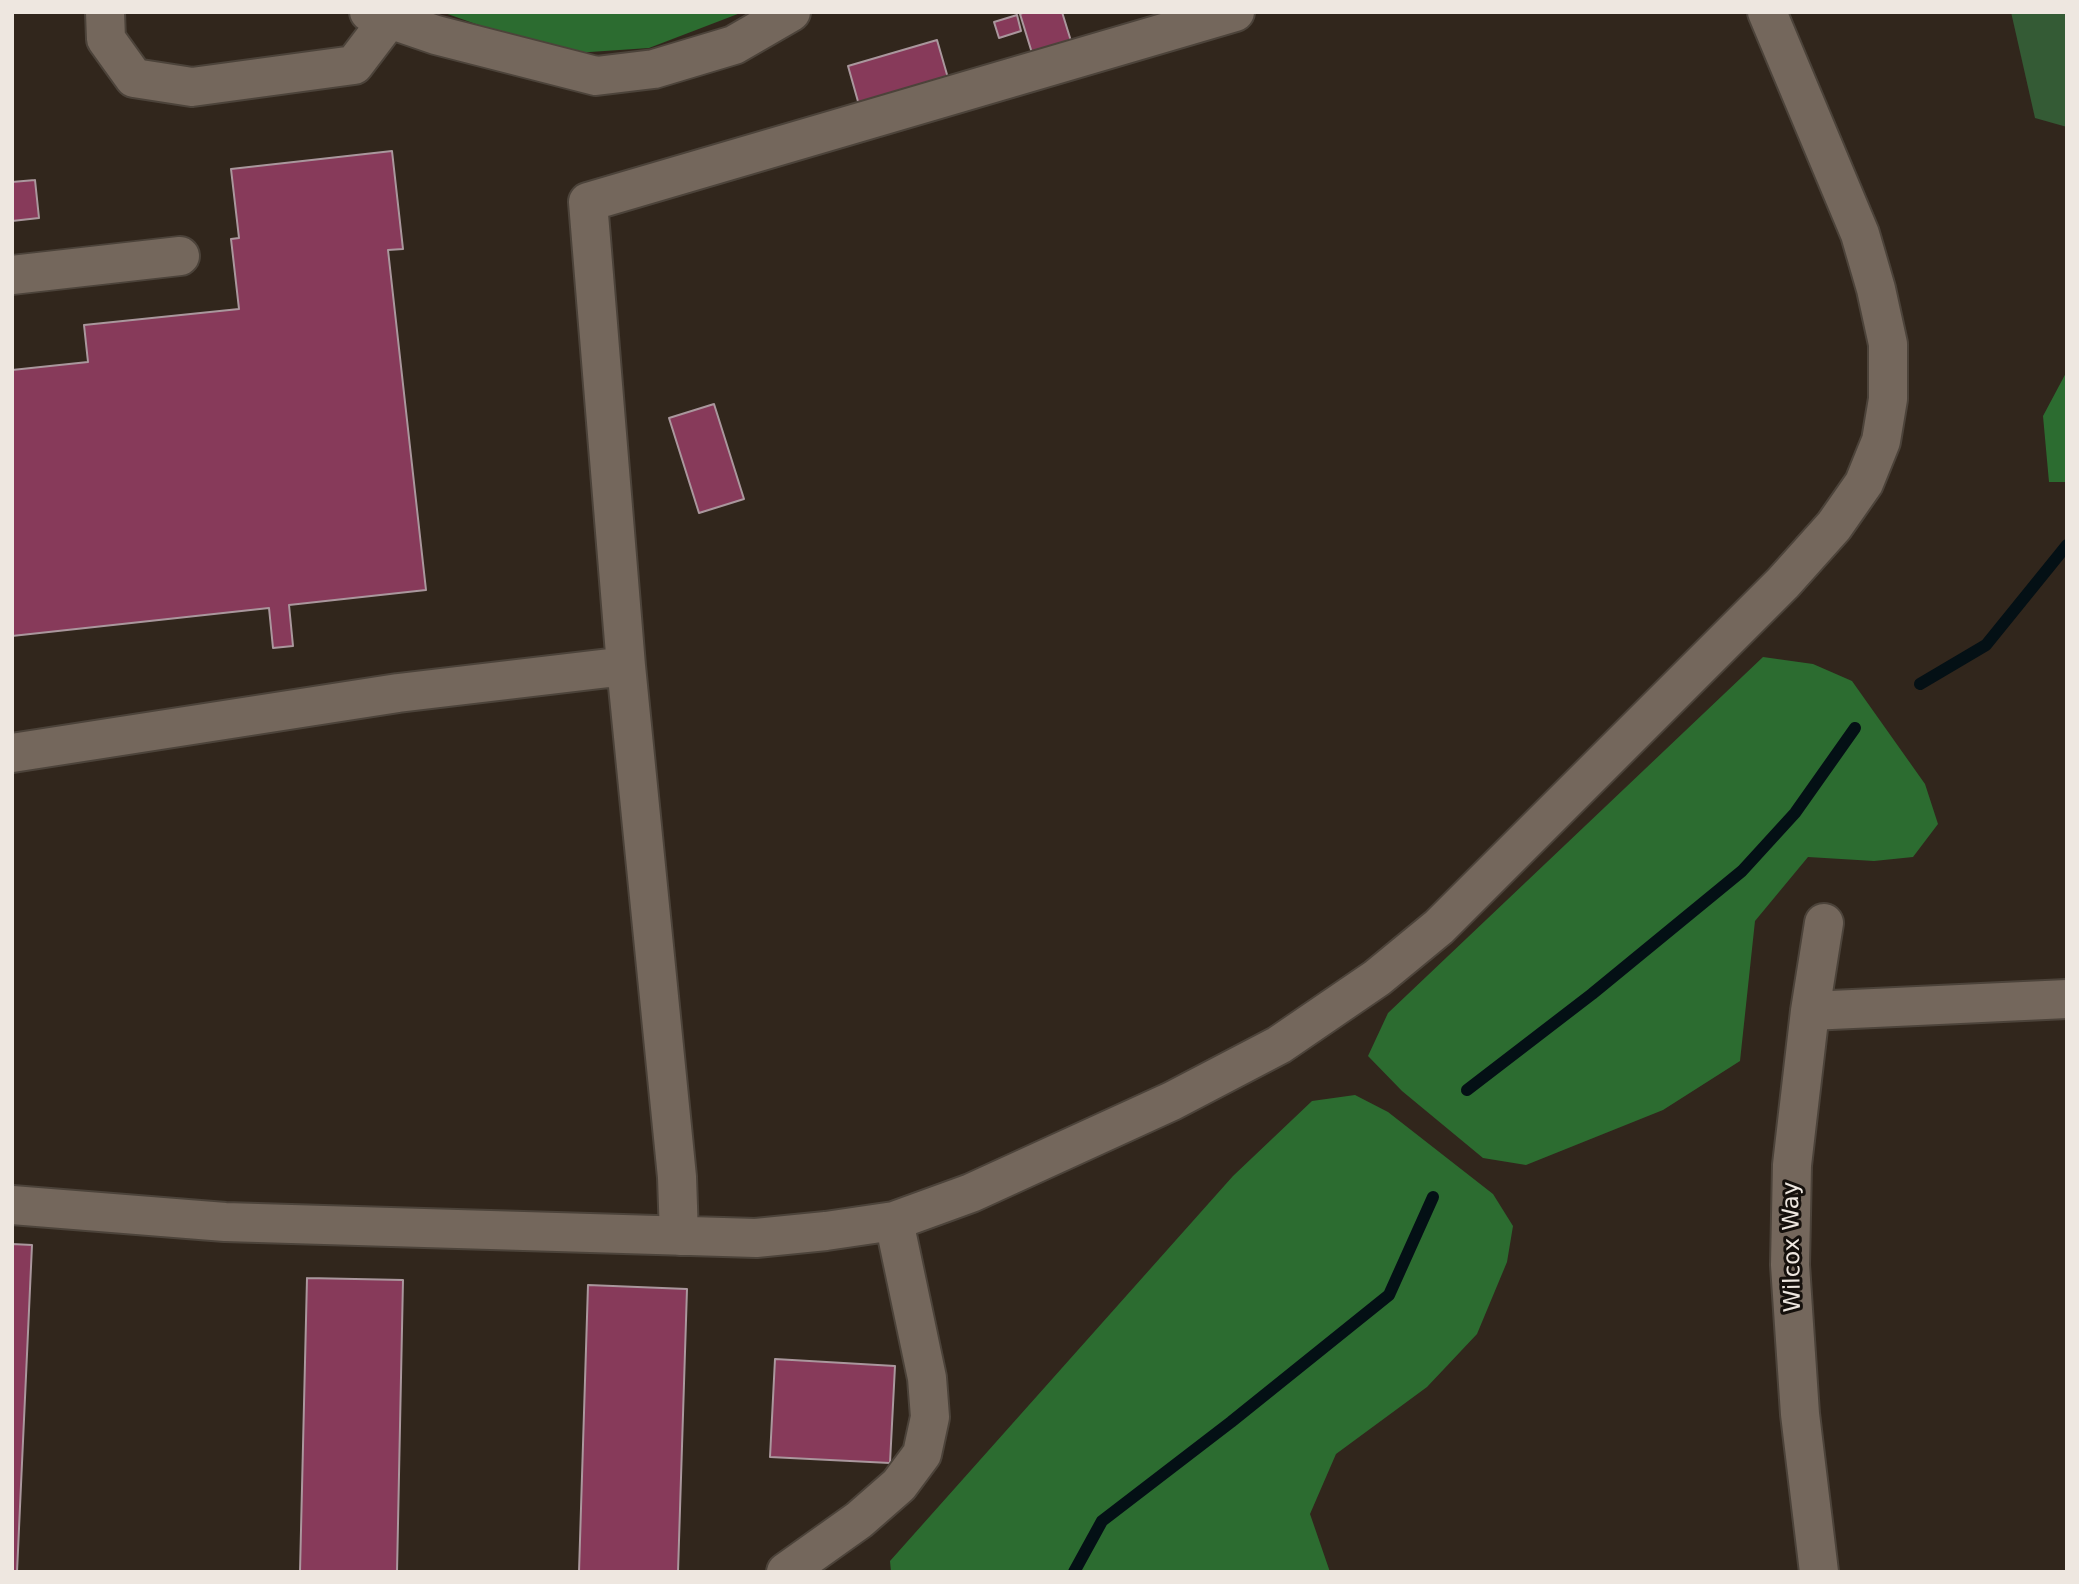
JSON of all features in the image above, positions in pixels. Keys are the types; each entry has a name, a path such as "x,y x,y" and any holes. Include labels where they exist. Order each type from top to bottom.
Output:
{"lane":[{"path":"105,12 106,39 134,78 192,87 354,65 379,16 436,35 596,76 654,69 734,45 791,12"},
{"path":"679,1236 677,1177 626,666 588,202 1235,12"},
{"path":"12,1205 225,1222 679,1236 756,1237 826,1231 894,1221 971,1193 1172,1101 1279,1045 1377,978 1439,927 1783,583 1834,526 1864,483 1881,441 1888,399 1888,344 1860,234 1767,12"},
{"path":"12,275 180,256"},
{"path":"12,753 398,693 626,666"},
{"name":"Wilcox Way","path":"1819,1572 1800,1414 1790,1265 1792,1165 1810,1011 1824,923"},
{"path":"1810,1011 2067,999"},
{"path":"786,1572 859,1520 899,1485 922,1454 930,1417 927,1378 894,1221"}],"green space":[{"path":"442,12 743,12 649,48 560,54"},
{"path":"2011,12 2067,12 2067,127 2035,118"},
{"path":"2067,371 2067,482 2049,482 2043,416"},
{"path":"1763,657 1813,664 1852,681 1925,784 1938,824 1913,857 1874,861 1808,857 1755,921 1740,1061 1663,1110 1526,1165 1483,1158 1402,1091 1368,1056 1388,1013"},
{"path":"1355,1095 1388,1112 1493,1194 1513,1226 1507,1262 1477,1334 1427,1387 1336,1454 1310,1514 1330,1572 891,1572 890,1561 1233,1176 1312,1101"}],"building":[{"path":"1062,12 1071,41 1032,53 1020,14"},
{"path":"1017,15 1021,31 999,38 994,22"},
{"path":"937,40 948,78 859,105 848,66"},
{"path":"392,151 403,249 388,250 426,590 289,605 293,646 273,648 269,608 12,636 12,370 88,362 84,325 239,309 231,239 239,238 231,169"},
{"path":"35,180 39,218 12,221 12,182"},
{"path":"714,404 744,499 699,513 669,418"},
{"path":"12,1244 32,1245 17,1572 12,1572"},
{"path":"307,1278 403,1280 397,1572 300,1572"},
{"path":"588,1285 687,1289 678,1572 579,1572"},
{"path":"775,1359 895,1366 890,1463 770,1457"}],"waterway":[{"path":"1920,684 1986,645 2067,545"},
{"path":"1467,1090 1592,994 1742,871 1795,813 1855,728"},
{"path":"1074,1572 1102,1521 1389,1295 1433,1197"}]}
